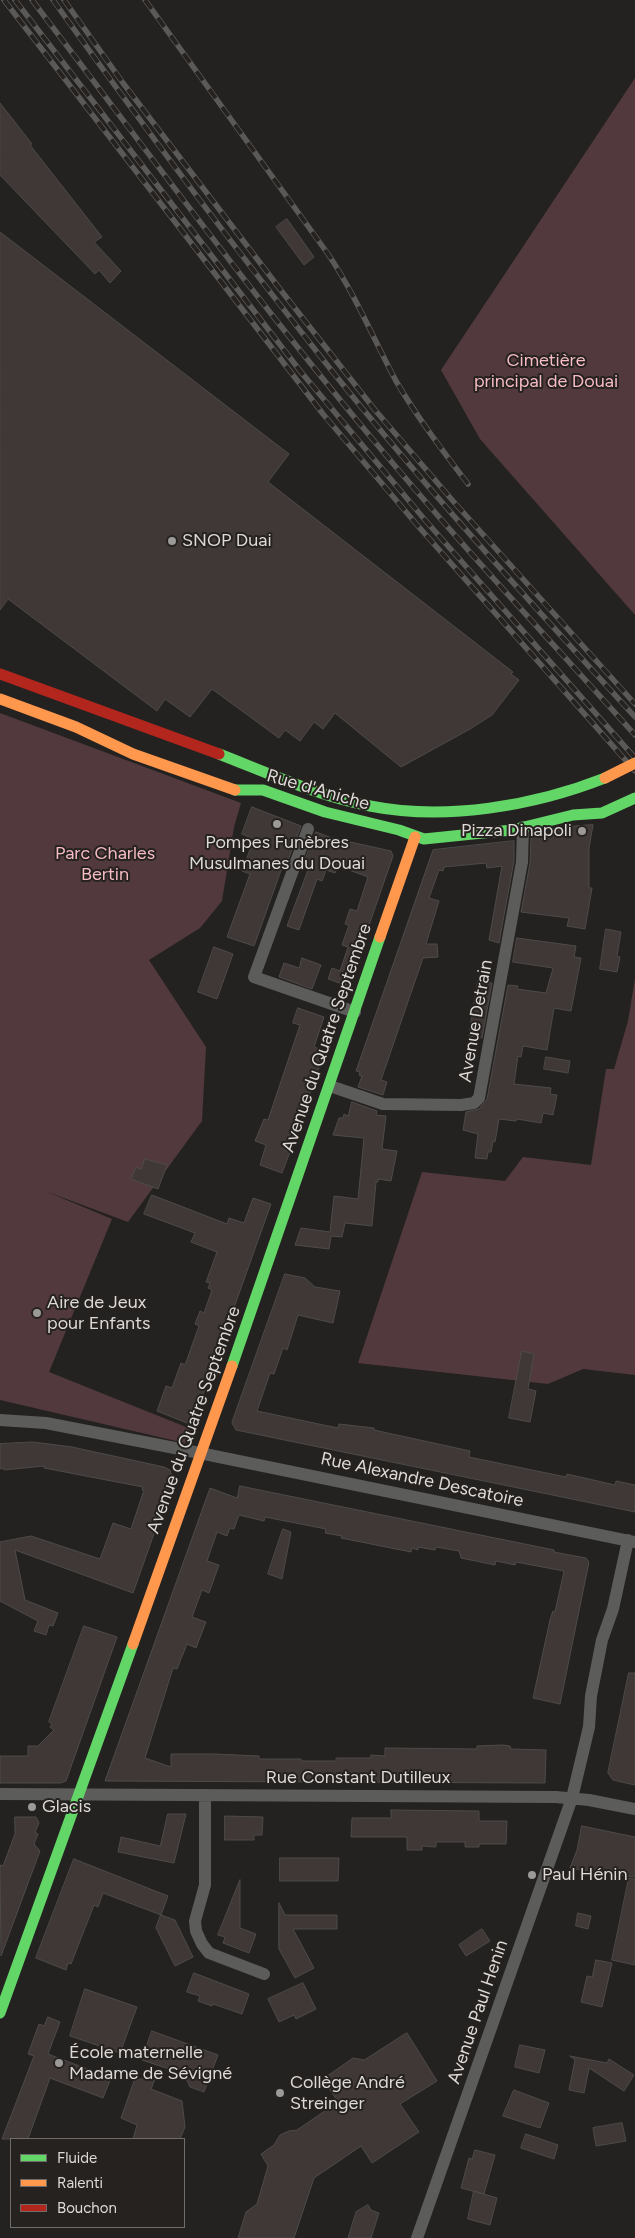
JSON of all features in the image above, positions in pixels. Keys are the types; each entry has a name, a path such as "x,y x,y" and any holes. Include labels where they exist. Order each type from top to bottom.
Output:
{"main road":[{"name":"Rue d'Aniche","path":"0,674 174,736 284,779 364,805 404,811 474,810 506,806 564,792 605,778 635,764"},
{"name":"Rue d'Aniche","path":"0,699 76,727 146,759 216,785 241,790 262,790 325,812 399,830 424,839 448,838 523,827 573,814 602,812 635,798"},
{"name":"Avenue du Quatre Septembre","path":"0,2013 201,1454 415,837"}],"street":[{"name":"Avenue Detrain","path":"330,1086 382,1104 461,1106 474,1103 479,1098 522,862 523,827"},
{"path":"308,829 254,977 355,1012"},
{"name":"Rue Alexandre Descatoire","path":"0,1420 46,1423 631,1541"},
{"name":"Avenue Paul Henin","path":"417,2238 572,1798 589,1727 591,1696 602,1640 613,1609 631,1541"},
{"name":"Rue Constant Dutilleux","path":"0,1794 572,1798 635,1810"},
{"path":"205,1795 205,1885 195,1921 196,1931 209,1953 264,1974"}],"green space":[{"name":"Cimetière principal de Douai","path":"635,78 635,615 480,439 441,370"},
{"name":"Parc Charles Bertin","path":"0,713 241,803 234,827 222,901 200,928 149,960 206,1047 202,1121 128,1222 45,1191 112,1219 49,1372 191,1429 185,1443 0,1400"},
{"path":"635,978 635,1375 583,1369 548,1384 358,1363 422,1172 505,1181 523,1157 591,1165 606,1069 614,1069 628,1021"}],"building":[{"path":"0,103 32,144 30,145 102,237 94,242 121,271 110,283 99,270 95,274 0,175"},
{"path":"287,219 314,257 304,265 276,227"},
{"name":"SNOP Duai","path":"0,232 289,454 268,482 513,672 511,674 519,680 492,715 401,767 335,713 323,729 314,722 300,741 285,730 279,738 212,689 190,717 165,699 157,711 8,599 0,610"},
{"path":"252,807 301,826 287,863 284,862 254,946 227,937 250,874 242,871 254,839 242,834"},
{"path":"593,825 589,848 589,888 592,888 585,929 567,926 569,918 521,912 530,863 531,838 575,826"},
{"path":"316,832 332,838 391,851 393,856 348,986 328,979 332,968 340,971 348,947 342,945 349,925 345,924 350,909 357,911 368,877 338,866 335,873 326,870 322,881 317,879 299,930 287,926 308,870 302,868"},
{"path":"514,841 514,861 499,943 489,940 502,866 487,868 486,863 444,867 443,871 439,870 429,898 439,901 426,944 437,944 438,957 423,958 381,1080 387,1082 383,1095 358,1087 362,1076 359,1075 360,1072 356,1071 433,850"},
{"path":"606,929 621,932 617,956 620,957 617,972 600,969"},
{"path":"517,938 576,946 574,957 581,958 571,1011 554,1008 547,1050 523,1046 521,1057 518,1056 514,1084 551,1088 550,1094 557,1095 553,1115 543,1113 541,1123 517,1119 516,1121 499,1119 495,1142 493,1141 491,1152 488,1152 487,1159 475,1158 478,1134 463,1130 466,1112 479,1109 487,1099 508,985 518,986 517,989 546,993 553,968 513,962"},
{"path":"214,947 233,954 217,999 198,992"},
{"path":"302,958 321,965 312,989 279,977 284,963 299,968"},
{"path":"478,981 492,983 482,1038 469,1036"},
{"path":"298,1008 324,1017 314,1047 325,1051 303,1113 299,1112 284,1150 290,1152 282,1173 260,1165 266,1145 255,1141 264,1119 268,1120 300,1025 293,1023"},
{"path":"546,1057 570,1061 568,1073 544,1069"},
{"path":"352,1102 377,1111 376,1115 386,1116 382,1149 397,1151 391,1181 378,1179 378,1182 376,1182 372,1226 345,1223 342,1237 331,1236 329,1249 295,1245 301,1228 330,1232 334,1196 358,1199 364,1138 333,1135 339,1118 343,1118 344,1114 348,1116"},
{"path":"145,1159 167,1165 158,1189 131,1179 136,1167 141,1169"},
{"path":"152,1195 227,1224 229,1218 244,1223 253,1198 271,1204 192,1425 157,1411 166,1386 172,1388 181,1363 185,1365 199,1326 195,1324 200,1311 204,1313 212,1290 208,1288 210,1283 206,1282 217,1252 191,1242 195,1233 144,1214"},
{"path":"285,1274 305,1278 315,1287 340,1291 333,1323 298,1315 287,1350 283,1348 274,1374 270,1373 257,1411 338,1428 339,1424 374,1428 374,1430 470,1451 469,1457 566,1477 567,1474 615,1485 616,1481 635,1485 635,1512 236,1430 232,1423"},
{"path":"522,1351 534,1354 528,1389 536,1391 530,1422 509,1418"},
{"path":"33,1442 72,1447 164,1467 170,1470 173,1480 133,1593 15,1550 25,1600 58,1613 53,1626 49,1625 46,1635 34,1631 38,1621 0,1601 0,1542 31,1536 100,1559 113,1523 131,1529 144,1490 142,1490 143,1487 44,1468 44,1466 0,1469 0,1444"},
{"path":"240,1486 586,1558 589,1562 560,1704 533,1698 550,1620 553,1611 555,1612 564,1571 516,1562 515,1565 496,1561 495,1565 461,1558 459,1551 436,1547 435,1550 418,1547 418,1550 412,1548 411,1552 341,1538 342,1536 325,1533 326,1529 265,1517 264,1521 239,1515 234,1529 230,1528 227,1536 217,1532 207,1561 219,1565 209,1593 202,1590 192,1617 206,1622 196,1648 187,1644 177,1669 173,1668 145,1758 171,1767 171,1754 215,1754 259,1756 259,1759 336,1761 336,1758 371,1758 371,1755 385,1756 385,1748 477,1749 477,1746 503,1745 510,1746 511,1749 546,1750 545,1783 105,1781 210,1488 237,1498"},
{"path":"283,1529 291,1532 282,1579 268,1574"},
{"path":"84,1626 117,1637 66,1781 61,1783 0,1783 0,1756 28,1756 28,1746 38,1746 54,1730 50,1727 52,1724 49,1722"},
{"path":"629,1673 635,1673 635,1785 613,1780 608,1773"},
{"path":"391,1810 479,1811 479,1821 507,1821 506,1844 479,1844 479,1847 465,1847 465,1842 436,1842 436,1847 422,1846 422,1850 407,1850 407,1837 351,1837 352,1818 391,1818"},
{"path":"168,1814 186,1814 174,1863 118,1852 121,1837 160,1846"},
{"path":"225,1816 263,1817 262,1835 254,1835 254,1840 225,1840"},
{"path":"15,1817 36,1817 39,1823 35,1832 38,1834 34,1844 40,1851 1,1956 0,1865 3,1866 15,1834"},
{"path":"582,1826 635,1837 635,1877 570,1868 577,1850"},
{"path":"280,1858 339,1858 338,1881 280,1881"},
{"path":"74,1859 168,1896 161,1915 103,1893 98,1907 94,1905 71,1964 68,1963 66,1970 36,1958"},
{"path":"629,1878 635,1879 635,1965 612,1960"},
{"path":"240,1880 240,1928 256,1934 249,1953 223,1943 225,1937 218,1935"},
{"path":"279,1903 285,1915 337,1915 337,1929 293,1929 314,1968 295,1978 279,1949"},
{"path":"578,1913 591,1916 588,1929 576,1926"},
{"path":"161,1915 175,1920 193,1957 175,1966 156,1928"},
{"path":"482,1929 490,1941 466,1956 459,1945"},
{"path":"596,1960 612,1963 602,2007 581,2002 587,1976 592,1977"},
{"path":"194,1973 249,1994 242,2014 198,2001 200,1996 187,1992"},
{"path":"303,1983 316,2009 296,2019 294,2015 279,2022 268,1999"},
{"path":"85,1989 137,2007 120,2053 70,2036"},
{"path":"48,2017 60,2022 48,2054 111,2078 103,2098 50,2078 28,2138 2,2139 34,2056 28,2054 39,2024 44,2026"},
{"path":"152,2031 218,2055 204,2092 190,2087 184,2074 142,2060"},
{"path":"407,2033 437,2081 400,2104 419,2132 372,2163 361,2146 314,2178 294,2238 238,2238 246,2212 257,2204 268,2166 261,2154 274,2145 280,2135 297,2130 338,2102 323,2079 353,2058 364,2060"},
{"path":"520,2045 545,2050 539,2073 515,2067"},
{"path":"570,2056 607,2063 609,2059 634,2075 624,2091 589,2068 584,2093 569,2090 575,2060"},
{"path":"156,2076 151,2089 182,2101 185,2127 180,2138 133,2138 137,2125 121,2118 134,2081"},
{"path":"514,2090 549,2103 540,2128 503,2116"},
{"path":"622,2123 626,2141 596,2146 593,2128"},
{"path":"526,2134 558,2145 554,2159 521,2148"},
{"path":"475,2150 495,2155 484,2194 461,2188 469,2158 472,2159"},
{"path":"474,2191 497,2198 490,2225 468,2219"},
{"path":"368,2205 371,2210 379,2213 371,2238 348,2238 356,2212"}],"railway":[{"path":"4,0 323,414 418,526 635,771"},
{"path":"15,0 301,372 425,520 635,758"},
{"path":"32,0 201,223 330,388 503,590 635,735"},
{"path":"53,0 190,187 368,416 519,590 635,717"},
{"path":"64,0 123,83 375,410 453,501 635,704"},
{"path":"145,0 328,254 364,316 396,381 431,434 468,484"}],"traffic: fast":[{"path":"219,754 293,783 351,802 399,810 429,812 459,811 519,803 578,788 605,778"},
{"path":"235,790 263,790 325,812 399,830 424,839 512,830 573,815 602,813 635,798"},
{"path":"232,1366 380,937"},
{"path":"0,2013 133,1644"}],"traffic: slow":[{"path":"0,699 76,727 133,754 235,790"},
{"path":"605,778 635,763"},
{"path":"380,937 415,837"},
{"path":"133,1644 232,1366"}],"traffic: jam":[{"path":"0,674 219,754"}],"place":[{"name":"SNOP Duai","path":"172,541"},
{"name":"Pompes Funèbres Musulmanes du Douai","path":"277,824"},
{"name":"Pizza Dinapoli","path":"582,831"},
{"name":"Aire de Jeux pour Enfants","path":"37,1313"},
{"name":"Glacis","path":"32,1807"},
{"name":"Paul Hénin","path":"532,1875"},
{"name":"École maternelle Madame de Sévigné","path":"59,2063"},
{"name":"Collège André Streinger","path":"280,2093"}]}
